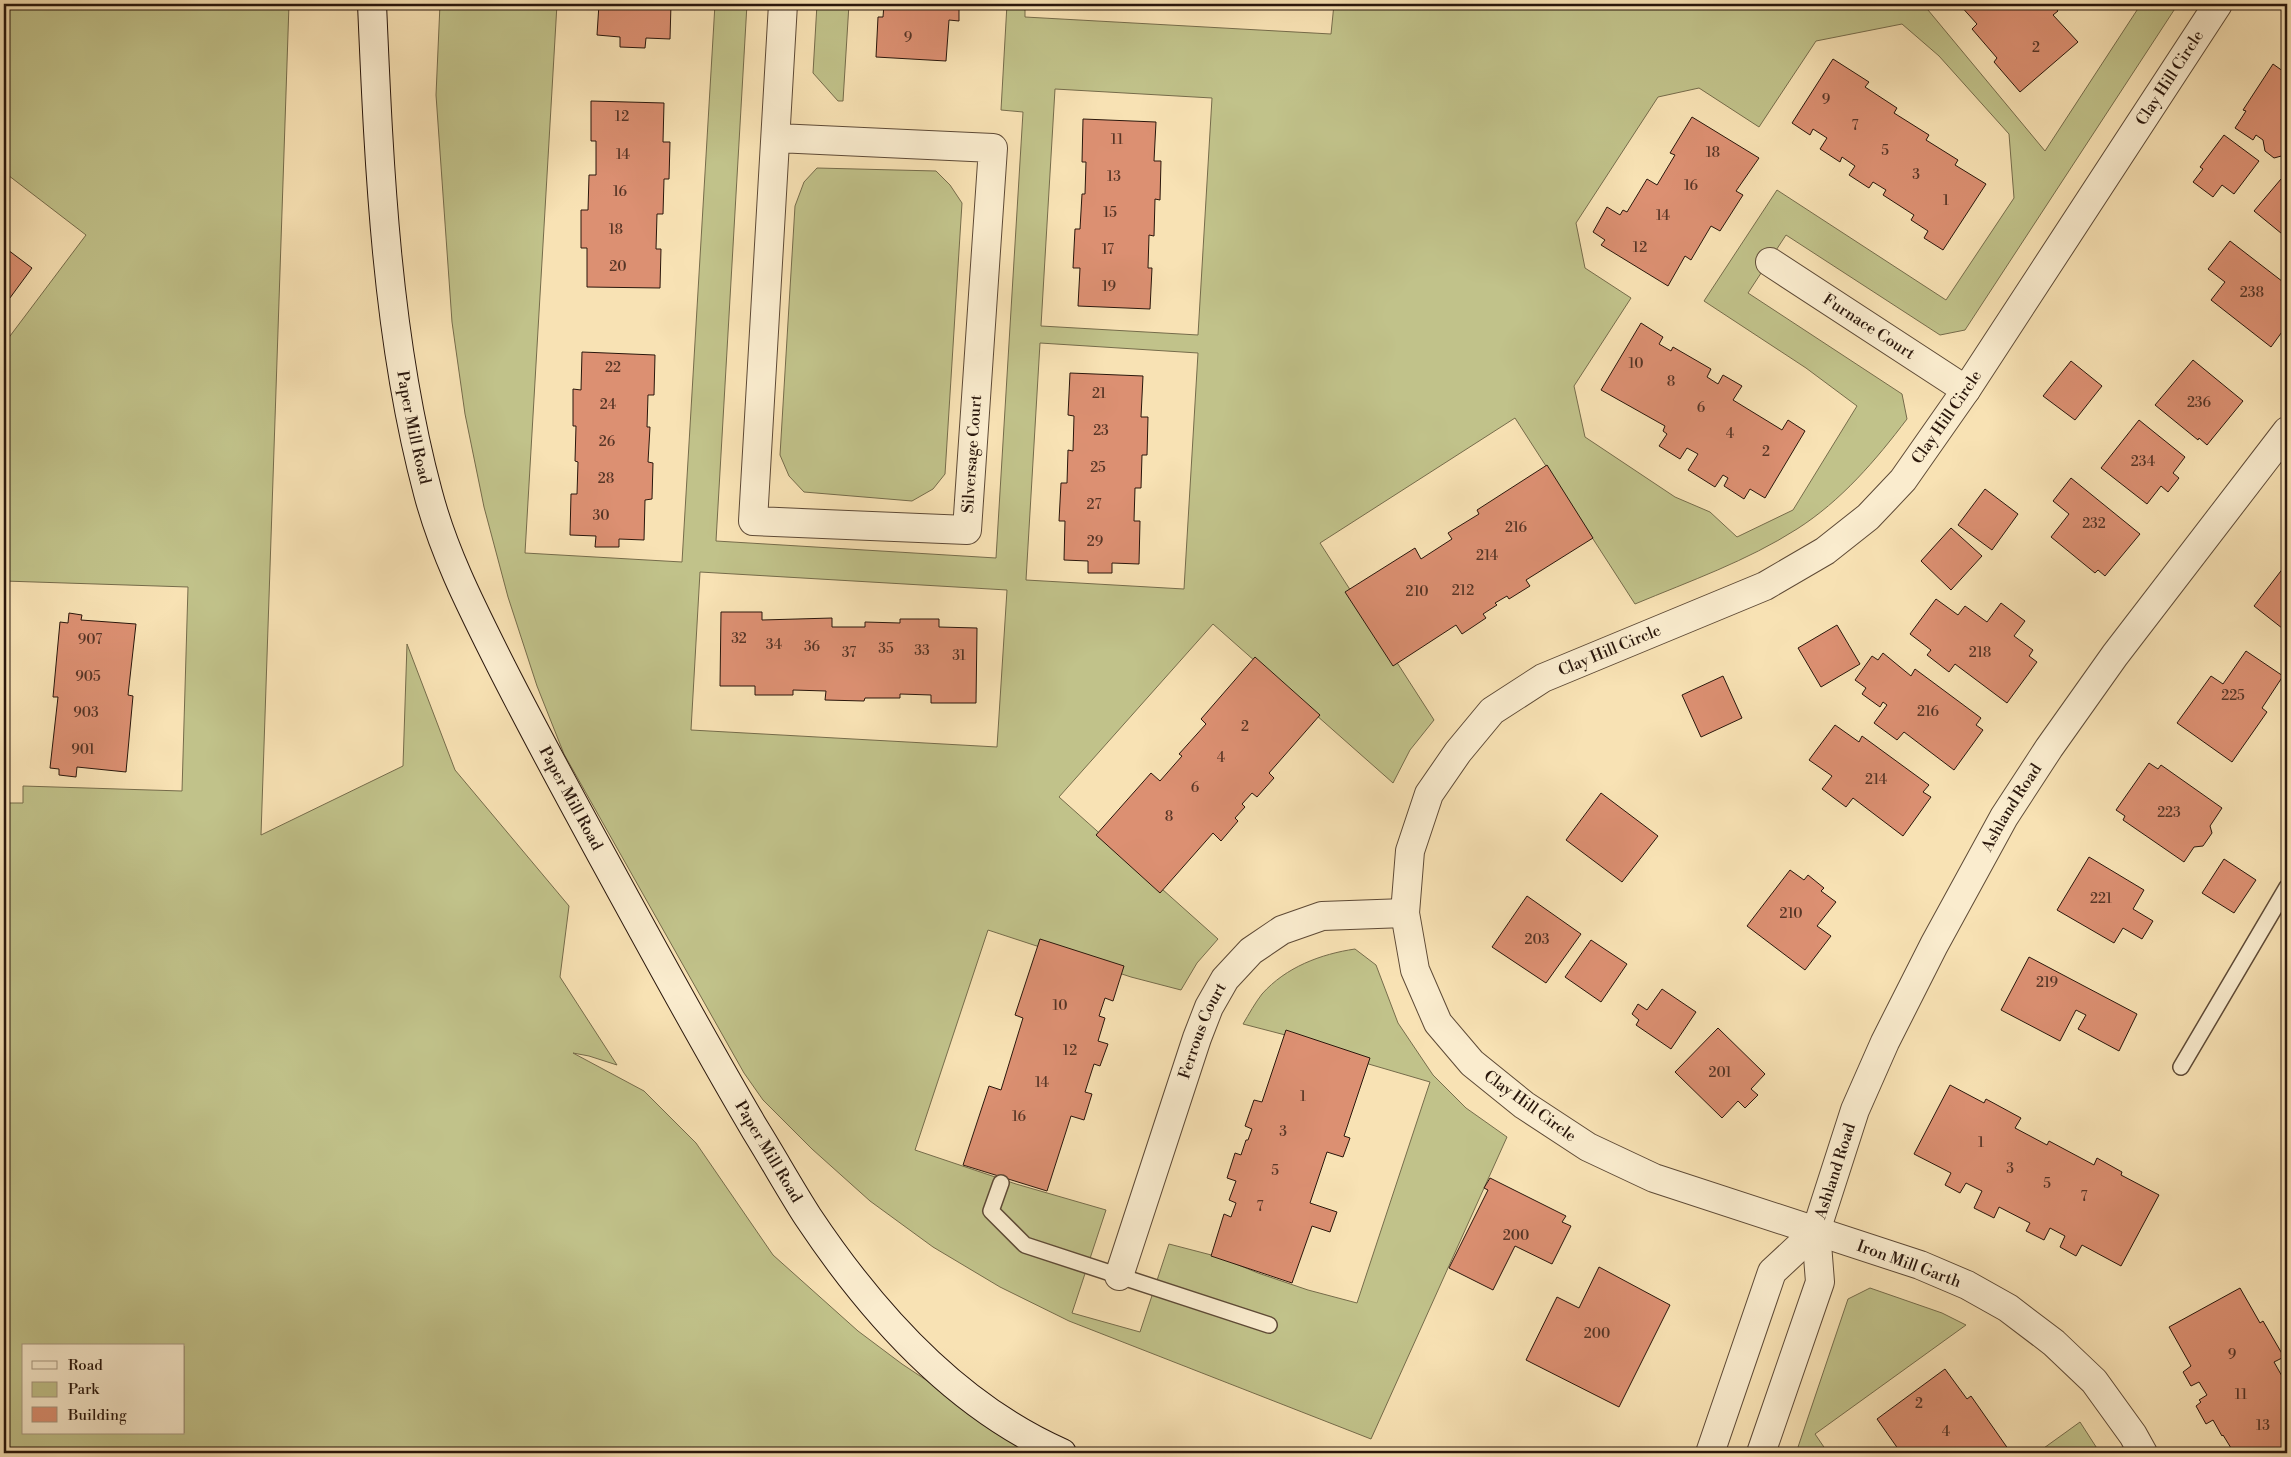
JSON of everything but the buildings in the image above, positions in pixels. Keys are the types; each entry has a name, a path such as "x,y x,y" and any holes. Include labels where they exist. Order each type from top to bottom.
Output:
{"street":[{"name":"Paper Mill Road","path":"372,4 377,116 397,334 412,421 428,494 464,593 540,743 718,1066 807,1215 863,1290 918,1353 980,1406 1036,1442 1062,1453"},
{"name":"Silversage Court","path":"777,138 993,148 966,530 754,521 777,138 783,4"},
{"name":"Clay Hill Circle","path":"1816,1231 1654,1178 1588,1146 1524,1105 1472,1063 1438,1023 1415,970 1406,913 1410,852 1429,794 1458,752 1492,711 1543,678 1765,586 1826,551 1868,517 1903,480 1966,390 2218,4"},
{"name":"Furnace Court","path":"1770,262 1966,390"},
{"name":"Ashland Road","path":"1761,1453 1820,1282 1816,1231 1855,1110 1885,1042 2004,817 2049,748 2115,655 2285,441"},
{"name":"Ferrous Court","path":"1119,1276 1197,1038 1209,1007 1225,979 1251,951 1282,930 1322,916 1406,913"},
{"name":"Ashland Road","path":"1710,1453 1772,1272 1816,1231"},
{"name":"Iron Mill Garth","path":"1816,1231 1920,1264 1967,1285 2008,1308 2054,1343 2094,1382 2133,1435 2143,1453"}],"lane":[{"path":"2181,1067 2287,887"},
{"path":"1001,1183 991,1211 1025,1245 1269,1325"}],"green space":[{"path":"4,4 289,4 261,835 403,766 407,644 455,770 569,906 560,977 617,1065 573,1053 644,1091 696,1143 773,1255 858,1331 902,1364 947,1394 1063,1453 4,1453 4,803 23,803 23,786 182,791 188,587 4,581 4,344 86,235 4,172"},
{"path":"440,4 557,4 525,553 682,562 715,4 747,4 716,541 996,558 1023,112 1001,110 1007,4 1025,4 1025,17 1331,34 1334,4 1923,4 2045,151 2141,4 2178,4 1965,330 1940,335 1786,235 1748,293 1902,394 1907,419 1857,479 1813,518 1778,540 1738,561 1635,604 1515,418 1320,543 1434,720 1410,750 1393,783 1213,624 1059,797 1218,939 1197,963 1181,990 1131,977 988,930 915,1150 1016,1184 1106,1210 1072,1313 1140,1332 1169,1244 1219,1257 1308,1290 1357,1303 1430,1082 1331,1053 1293,1037 1243,1024 1262,994 1282,976 1317,958 1355,949 1376,965 1398,1023 1433,1075 1466,1108 1507,1137 1371,1439 1069,1321 1000,1287 933,1247 870,1201 812,1149 763,1100 744,1073 564,754 537,686 508,597 484,507 465,414 452,322 436,95","holes":["1902,24 1939,56 2009,134 2014,198 1946,300 1777,190 1704,301 1806,368 1857,406 1793,510 1737,537 1710,512 1675,497 1585,437 1574,386 1631,298 1585,268 1576,223 1658,97 1699,88 1759,127 1816,41","1055,89 1212,98 1198,335 1041,326","1040,343 1198,353 1184,589 1026,580","700,572 1007,590 997,747 691,730"]},
{"path":"817,4 849,4 843,101 838,101 813,73"},
{"path":"817,168 936,171 950,185 962,203 945,474 933,489 912,501 804,492 789,476 780,455 795,206 804,182"},
{"path":"1870,1288 1942,1313 1966,1325 1815,1434 1828,1453 1796,1453 1848,1299"},
{"path":"2080,1422 2100,1453 2037,1453"}]}
